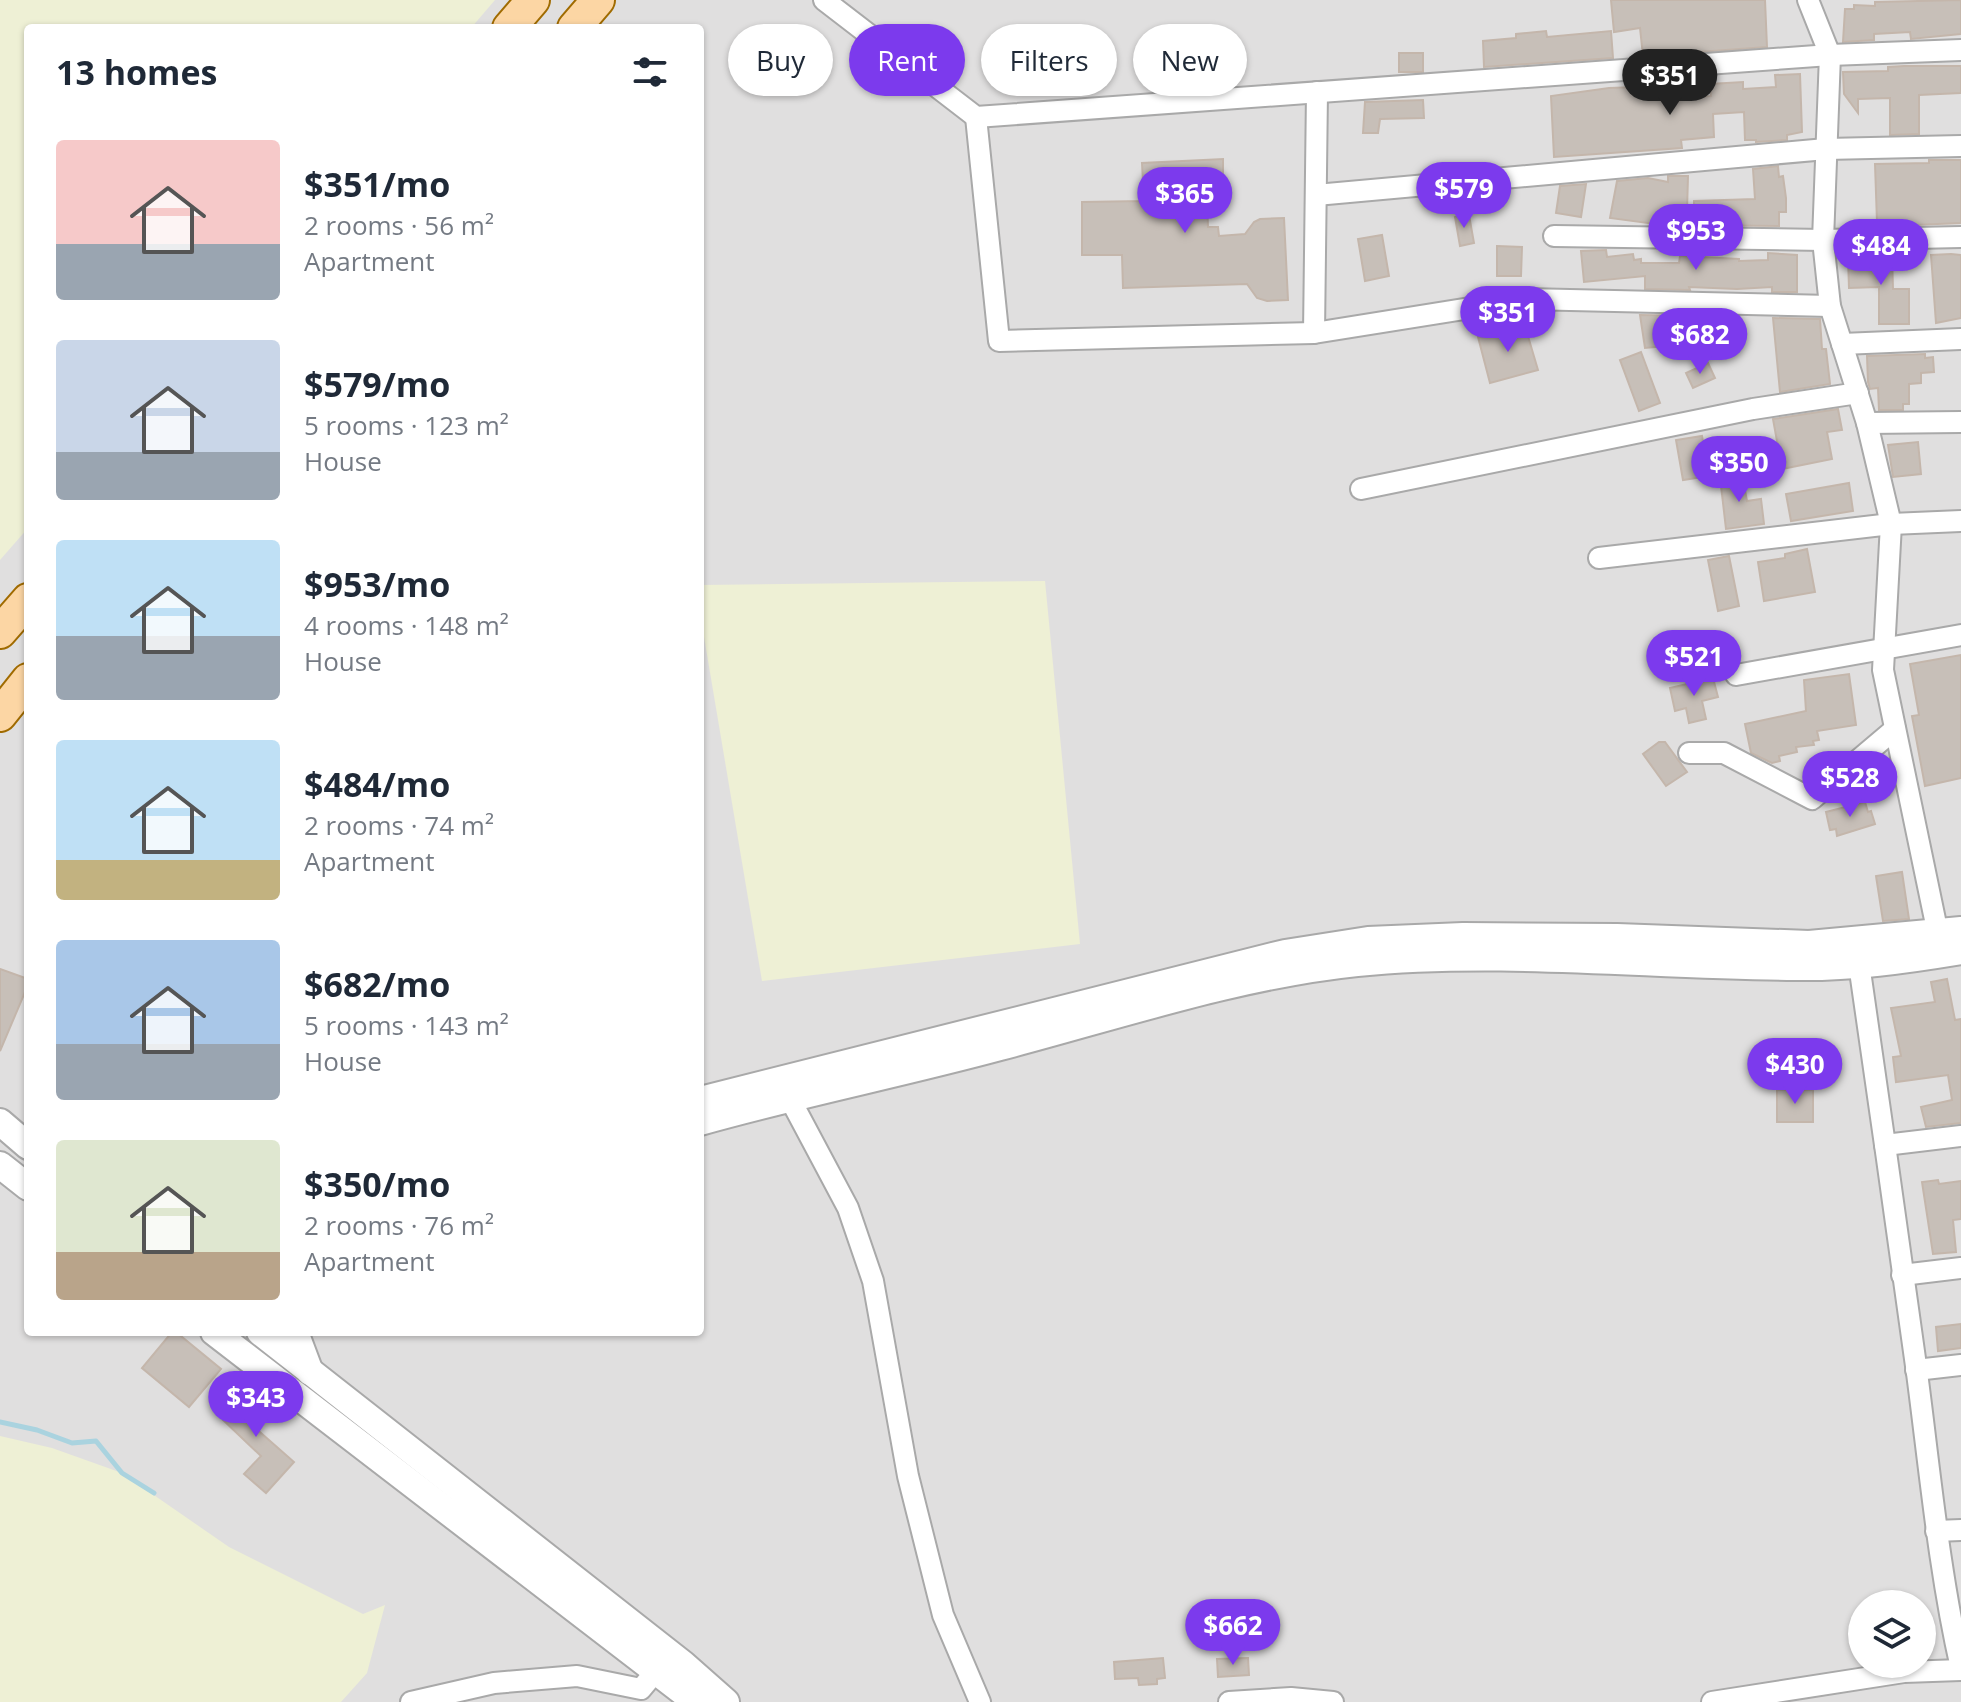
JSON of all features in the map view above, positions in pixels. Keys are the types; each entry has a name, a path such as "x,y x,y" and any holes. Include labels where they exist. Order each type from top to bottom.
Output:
{"main road":[{"path":"512,24 533,0"},
{"path":"577,24 598,0"},
{"path":"0,632 24,605"},
{"path":"0,715 24,685"}],"street":[{"path":"824,0 976,117 1830,55 1961,50"},
{"path":"704,1121 789,1097 997,1048 1118,1005 1285,953 1368,940 1473,936 1617,937 1809,944 1950,932 1895,729 1883,670 1891,524 1867,423 1830,306 1823,240 1830,55 1808,0"},
{"path":"1314,333 1317,92"},
{"path":"976,117 999,341 1314,333 1526,299 1830,306"},
{"path":"1316,195 1826,149 1961,146"},
{"path":"1554,236 1823,240 1961,237"},
{"path":"1842,344 1961,339"},
{"path":"1361,489 1753,409 1858,393"},
{"path":"1867,423 1961,422"},
{"path":"1599,558 1891,524 1961,521"},
{"path":"1736,675 1961,635"},
{"path":"1689,753 1724,753 1812,799 1895,729"},
{"path":"704,1099 1004,1026 1357,963 1511,959 1797,967 1859,964 1961,951"},
{"path":"1712,1702 1836,1692 1904,1672 1961,1669 1936,1531 1859,964"},
{"path":"789,1097 848,1208 873,1281 908,1476 943,1615 980,1702"},
{"path":"0,1122 24,1143"},
{"path":"1885,1145 1961,1136"},
{"path":"0,1165 24,1184"},
{"path":"1902,1275 1961,1268"},
{"path":"220,1336 476,1518 549,1561 683,1664 726,1702"},
{"path":"265,1336 696,1702"},
{"path":"296,1336 310,1372"},
{"path":"1916,1370 1961,1365"},
{"path":"1936,1531 1961,1530"},
{"path":"411,1702 494,1683 577,1676 641,1689 656,1671"},
{"path":"1229,1702 1291,1698 1333,1702"}],"shaded area":[{"path":"0,0 1961,0 1961,1702 0,1702"}],"green space":[{"path":"0,0 495,0 474,24 24,24 24,533 0,560"},
{"path":"1045,581 1080,944 762,981 704,637 704,585"},
{"path":"0,1436 52,1448 122,1473 229,1547 363,1614 385,1605 367,1673 341,1702 0,1702"}],"building":[{"path":"1611,0 1765,0 1767,47 1643,56 1640,28 1614,32"},
{"path":"1961,0 1961,34 1911,39 1910,32 1874,34 1874,40 1843,42 1845,9 1854,9 1854,5"},
{"path":"1546,31 1547,37 1611,31 1613,58 1484,67 1483,41"},
{"path":"1399,53 1423,53 1423,72 1399,72"},
{"path":"1961,66 1961,93 1919,95 1919,134 1890,135 1890,98 1858,99 1858,113 1844,94 1843,72 1888,71 1888,67"},
{"path":"1800,74 1802,132 1787,135 1787,140 1745,140 1744,112 1713,114 1714,137 1681,140 1682,148 1554,157 1551,96 1609,88 1637,87 1637,92 1664,91 1664,86 1680,86 1680,97 1711,96 1710,84 1743,82 1743,89 1776,87 1775,75"},
{"path":"1423,100 1424,118 1380,119 1378,133 1363,133 1365,102"},
{"path":"1223,159 1223,187 1219,195 1207,202 1208,227 1218,227 1219,236 1245,234 1260,219 1284,218 1288,300 1257,298 1247,284 1123,288 1122,255 1082,255 1082,202 1144,201 1142,163"},
{"path":"1929,160 1961,160 1961,223 1891,226 1891,222 1877,222 1875,164 1929,163"},
{"path":"1778,166 1779,177 1783,176 1786,198 1786,212 1779,212 1779,226 1694,225 1694,201 1755,199 1753,169"},
{"path":"1668,176 1688,176 1687,211 1658,211 1655,224 1610,218 1617,181 1648,178 1668,182"},
{"path":"1586,184 1581,217 1556,213 1560,186"},
{"path":"1469,215 1474,243 1460,246 1455,217"},
{"path":"1382,235 1389,276 1365,281 1358,239"},
{"path":"1497,246 1522,247 1521,276 1497,276"},
{"path":"1606,250 1607,257 1633,254 1634,260 1641,259 1641,263 1679,263 1680,256 1739,261 1768,260 1768,253 1797,255 1797,292 1772,292 1772,287 1645,289 1645,276 1584,282 1581,251"},
{"path":"1892,255 1893,289 1909,289 1909,324 1879,324 1879,287 1849,288 1848,258"},
{"path":"1931,255 1961,255 1961,318 1936,323"},
{"path":"1640,315 1692,316 1693,322 1696,322 1698,343 1645,348"},
{"path":"1773,318 1820,319 1822,349 1826,349 1830,384 1780,392"},
{"path":"1525,326 1538,370 1490,383 1478,337"},
{"path":"1641,352 1660,403 1639,411 1620,360"},
{"path":"1925,354 1925,358 1933,357 1934,372 1921,373 1921,383 1909,384 1909,404 1903,404 1903,410 1879,410 1878,388 1870,389 1868,382 1867,356"},
{"path":"1708,363 1715,378 1693,388 1686,373"},
{"path":"1838,409 1842,430 1827,432 1832,459 1782,469 1773,419"},
{"path":"1702,436 1709,476 1683,480 1676,440"},
{"path":"1918,442 1921,474 1893,477 1888,445"},
{"path":"1742,474 1747,501 1761,499 1764,524 1726,529 1720,477"},
{"path":"1849,483 1853,511 1791,521 1786,494"},
{"path":"1807,549 1815,592 1764,601 1758,562 1785,558 1785,554"},
{"path":"1729,556 1739,606 1718,611 1708,560"},
{"path":"1961,655 1961,778 1925,786 1912,716 1919,715 1910,664"},
{"path":"1849,674 1856,725 1817,731 1819,740 1813,741 1814,745 1796,747 1797,752 1779,756 1780,761 1772,763 1751,753 1745,724 1806,711 1804,680"},
{"path":"1713,678 1718,697 1702,701 1706,719 1689,723 1686,708 1675,711 1670,688"},
{"path":"1659,742 1665,742 1687,772 1666,786 1643,754"},
{"path":"1865,802 1875,824 1837,836 1836,829 1830,830 1826,812"},
{"path":"1902,872 1909,919 1883,921 1876,876"},
{"path":"0,969 24,978 24,994 0,1051"},
{"path":"1947,979 1955,1020 1961,1019 1961,1123 1926,1127 1921,1107 1952,1100 1948,1075 1896,1082 1893,1057 1901,1056 1891,1008 1935,1002 1931,982"},
{"path":"1777,1090 1813,1090 1813,1122 1777,1122"},
{"path":"1938,1180 1939,1184 1961,1181 1961,1219 1953,1220 1956,1252 1933,1254 1922,1182"},
{"path":"1961,1324 1961,1348 1938,1351 1936,1327"},
{"path":"169,1336 181,1336 221,1369 189,1407 142,1368"},
{"path":"242,1385 269,1409 253,1426 294,1462 266,1493 244,1474 261,1456 223,1420 231,1412 224,1405"},
{"path":"1163,1658 1165,1678 1157,1679 1157,1684 1139,1685 1138,1678 1115,1679 1114,1662"},
{"path":"1248,1658 1249,1675 1218,1677 1217,1659"}],"waterway":[{"path":"0,1422 37,1430 72,1443 96,1441 122,1473 154,1493"}]}
